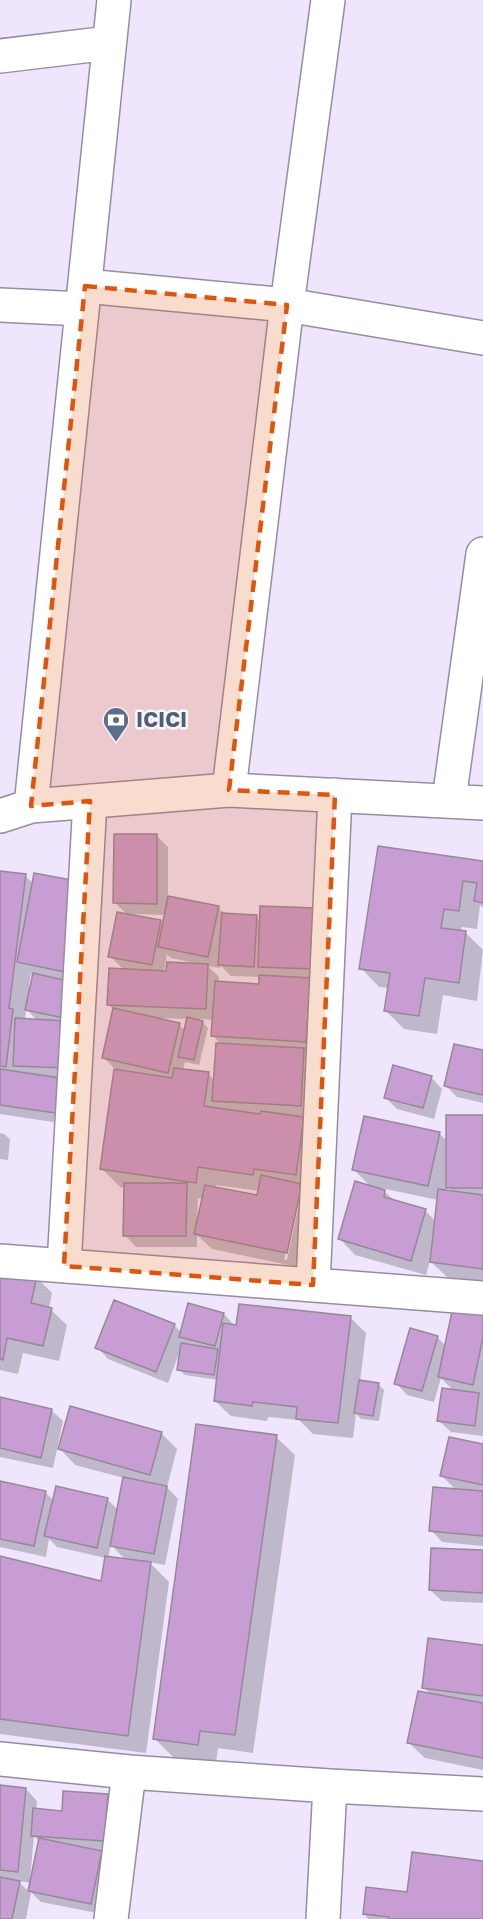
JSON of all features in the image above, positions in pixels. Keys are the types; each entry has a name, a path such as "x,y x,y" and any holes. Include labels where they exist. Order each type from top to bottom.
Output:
{"street":[{"path":"16,803 83,297 114,0"},
{"path":"228,790 287,305 328,0"},
{"path":"0,56 109,43"},
{"path":"0,305 83,297 287,305 483,338"},
{"path":"449,800 483,554"},
{"path":"0,816 16,803 90,801 228,790 483,803"},
{"path":"314,1285 335,795"},
{"path":"64,1266 90,801"},
{"path":"0,1261 483,1298"},
{"path":"0,1759 129,1772 483,1794"},
{"path":"111,1919 129,1772"},
{"path":"323,1919 330,1786"}],"highlighted area":[{"path":"85,286 287,305 229,790 335,795 313,1285 64,1266 90,801 31,806"}],"building":[{"path":"114,834 157,834 157,904 113,903"},
{"path":"378,846 483,861 483,903 474,901 477,883 463,881 459,911 444,909 441,928 466,931 459,983 425,978 419,1016 384,1011 390,973 359,969"},
{"path":"0,871 26,874 9,1008 13,1009 6,1067 0,1066"},
{"path":"34,873 83,882 65,972 17,962"},
{"path":"168,896 219,906 208,957 158,947"},
{"path":"260,906 315,908 313,969 258,967"},
{"path":"117,912 161,920 152,965 108,957"},
{"path":"222,913 257,915 254,967 218,965"},
{"path":"167,962 208,964 206,1009 107,1005 109,968 166,971"},
{"path":"33,973 77,983 69,1019 25,1010"},
{"path":"259,975 311,978 306,1042 211,1036 215,981 259,984"},
{"path":"113,1008 180,1023 168,1073 102,1058"},
{"path":"187,1017 203,1021 194,1060 178,1057"},
{"path":"15,1018 67,1021 66,1068 13,1066"},
{"path":"216,1043 304,1048 301,1106 212,1101"},
{"path":"454,1044 483,1050 483,1095 444,1086"},
{"path":"393,1065 432,1076 423,1108 384,1098"},
{"path":"174,1068 209,1072 204,1106 260,1114 261,1111 304,1117 296,1175 254,1169 253,1175 198,1167 196,1183 100,1169 114,1069 172,1078"},
{"path":"0,1069 67,1079 62,1114 0,1105"},
{"path":"446,1115 483,1115 483,1188 446,1188"},
{"path":"364,1116 440,1132 428,1186 352,1170"},
{"path":"261,1175 302,1184 287,1253 194,1234 205,1185 257,1195"},
{"path":"355,1181 385,1190 384,1197 426,1209 411,1261 338,1239"},
{"path":"124,1183 187,1183 186,1236 123,1236"},
{"path":"438,1189 483,1195 483,1269 430,1262"},
{"path":"0,1268 37,1276 31,1303 52,1308 43,1346 7,1338 3,1360 0,1359"},
{"path":"114,1300 175,1324 156,1372 95,1348"},
{"path":"454,1302 483,1308 483,1337 473,1385 438,1377"},
{"path":"188,1303 224,1313 215,1346 179,1337"},
{"path":"239,1304 351,1316 338,1423 296,1419 297,1407 253,1402 252,1406 214,1401 223,1323 236,1325"},
{"path":"410,1328 438,1336 422,1391 394,1384"},
{"path":"181,1343 218,1349 214,1375 177,1370"},
{"path":"359,1380 379,1383 373,1416 354,1413"},
{"path":"442,1388 479,1393 475,1426 437,1421"},
{"path":"0,1397 52,1409 41,1458 0,1448"},
{"path":"70,1406 162,1432 150,1475 58,1449"},
{"path":"196,1424 277,1435 235,1735 200,1731 198,1745 153,1739"},
{"path":"449,1437 483,1444 483,1485 440,1476"},
{"path":"123,1477 167,1486 154,1554 110,1546"},
{"path":"0,1481 46,1491 34,1546 0,1539"},
{"path":"56,1486 108,1498 97,1548 44,1536"},
{"path":"433,1487 483,1491 483,1536 429,1531"},
{"path":"431,1548 483,1550 483,1593 429,1590"},
{"path":"0,1556 101,1581 105,1556 151,1562 128,1736 0,1719"},
{"path":"428,1638 483,1645 483,1696 422,1688"},
{"path":"418,1691 483,1703 483,1758 407,1743"},
{"path":"0,1785 26,1788 18,1872 0,1870"},
{"path":"63,1791 108,1794 104,1841 31,1836 33,1808 62,1811"},
{"path":"39,1838 102,1851 91,1904 28,1891"},
{"path":"412,1852 483,1861 483,1919 389,1919 389,1917 363,1914 366,1887 407,1892"},
{"path":"0,1877 20,1881 12,1919 0,1919"}],"place":[{"name":"ICICI","path":"116,743"}]}
